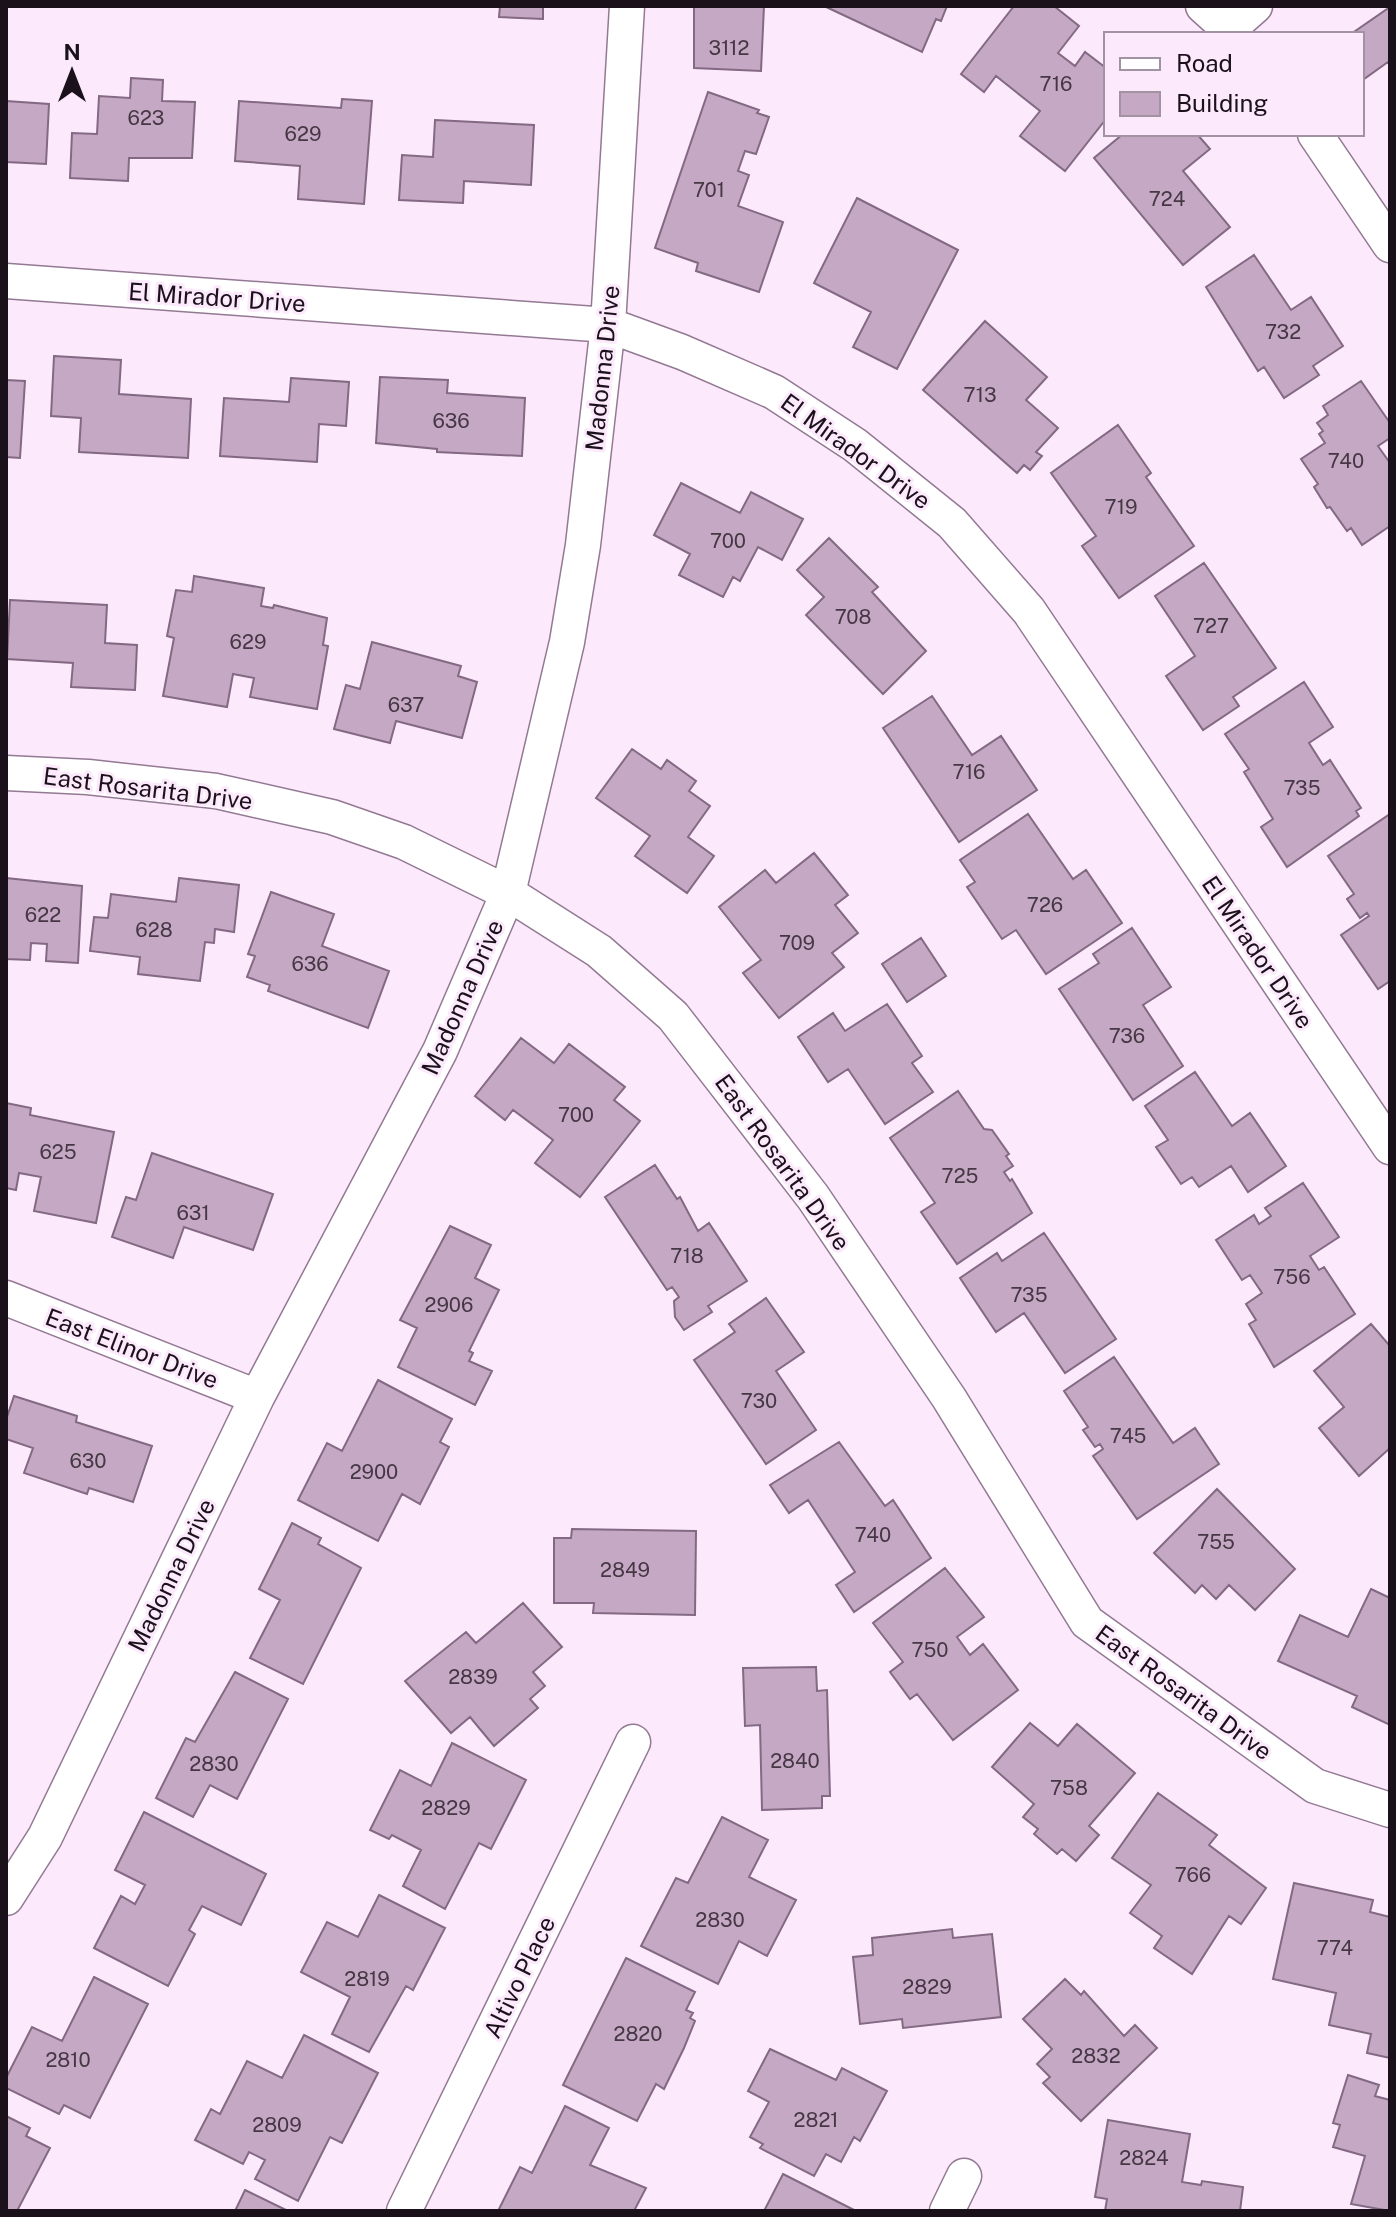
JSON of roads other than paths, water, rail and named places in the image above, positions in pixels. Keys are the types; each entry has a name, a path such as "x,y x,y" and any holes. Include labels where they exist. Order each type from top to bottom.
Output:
{"street":[{"name":"Madonna Drive","path":"6,1898 45,1837 257,1397 440,1051 508,893 567,642 583,545 608,325 627,6"},
{"path":"1203,6 1232,31 1255,6"},
{"path":"1316,136 1390,245"},
{"name":"El Mirador Drive","path":"6,281 608,325 682,352 774,392 855,445 952,523 1029,611 1390,1147"},
{"name":"East Rosarita Drive","path":"6,773 88,777 216,791 332,817 404,842 508,893 599,951 673,1016 813,1197 949,1398 1087,1622 1315,1786 1390,1810"},
{"name":"East Elinor Drive","path":"6,1298 257,1397"},
{"name":"Altivo Place","path":"404,2211 633,1742"},
{"path":"947,2211 964,2176"}]}
